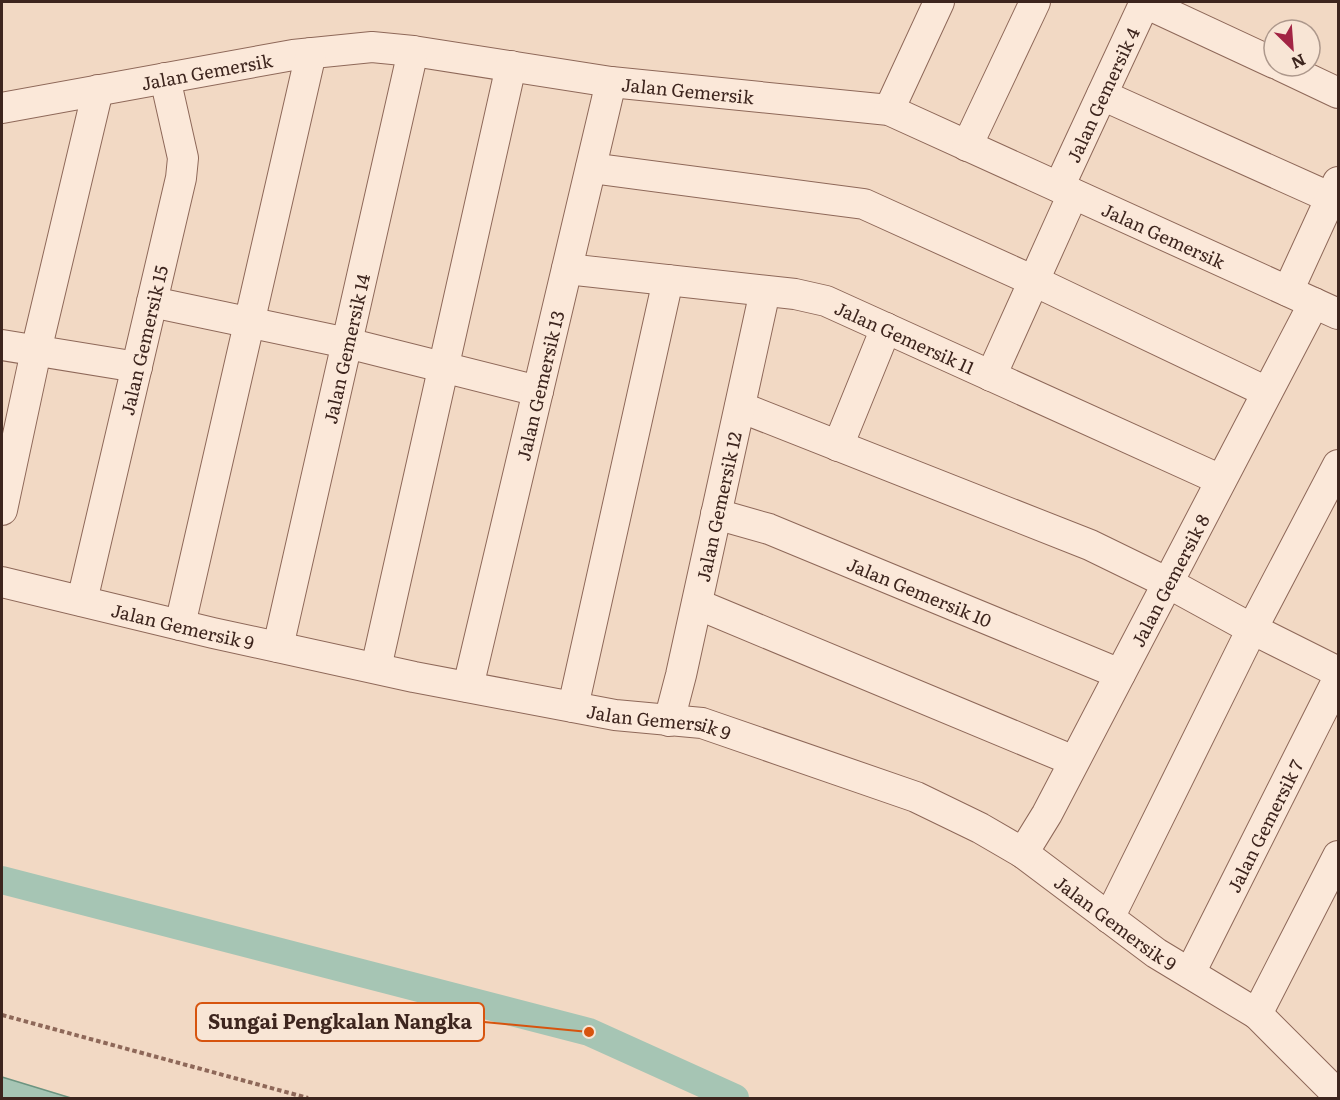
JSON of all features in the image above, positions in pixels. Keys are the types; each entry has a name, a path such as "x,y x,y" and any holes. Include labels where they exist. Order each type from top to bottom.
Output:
{"street":[{"path":"889,110 939,2"},
{"path":"967,146 1035,2"},
{"path":"1145,2 1262,57"},
{"name":"Jalan Gemersik 4","path":"991,376 1034,281 1102,95 1145,2"},
{"name":"Jalan Gemersik","path":"2,108 311,53 372,46 611,82 889,110 1313,303"},
{"name":"Jalan Gemersik 14","path":"278,647 413,51"},
{"path":"180,625 311,53"},
{"path":"376,668 511,66"},
{"name":"Jalan Gemersik 15","path":"82,601 181,178 183,158 165,78"},
{"path":"1306,78 1338,93"},
{"name":"Jalan Gemersik 13","path":"468,687 611,82"},
{"path":"2,510 36,351 98,90"},
{"path":"1102,95 1336,194"},
{"path":"591,168 864,204 1034,281 1268,392"},
{"name":"Jalan Gemersik 8","path":"1023,853 1047,814 1313,303 1336,194"},
{"name":"Jalan Gemersik 11","path":"567,269 795,294 826,301 1221,480"},
{"path":"573,707 668,280"},
{"name":"Jalan Gemersik 12","path":"669,721 697,604 765,291"},
{"path":"152,302 347,343 538,391"},
{"path":"838,446 886,328"},
{"path":"2,345 137,367"},
{"path":"740,407 1090,545 1338,672"},
{"path":"1109,918 1252,629 1338,465"},
{"name":"Jalan Gemersik 10","path":"716,514 754,524 785,536 1120,674"},
{"name":"Jalan Gemersik 9","path":"2,582 180,625 468,687 615,715 688,721 715,727 916,797 980,828 1023,853 1156,953 1257,1014 1338,1095"},
{"path":"697,604 1074,761"},
{"name":"Jalan Gemersik 7","path":"1190,973 1338,679"},
{"path":"1257,1014 1338,856"}],"path":[{"path":"2,1015 308,1098"}],"shaded area":[{"path":"2,1077 71,1098 2,1098"}],"waterway":[{"path":"2,880 589,1032 735,1098"}],"place":[{"name":"Sungai Pengkalan Nangka","path":"589,1032"}]}
